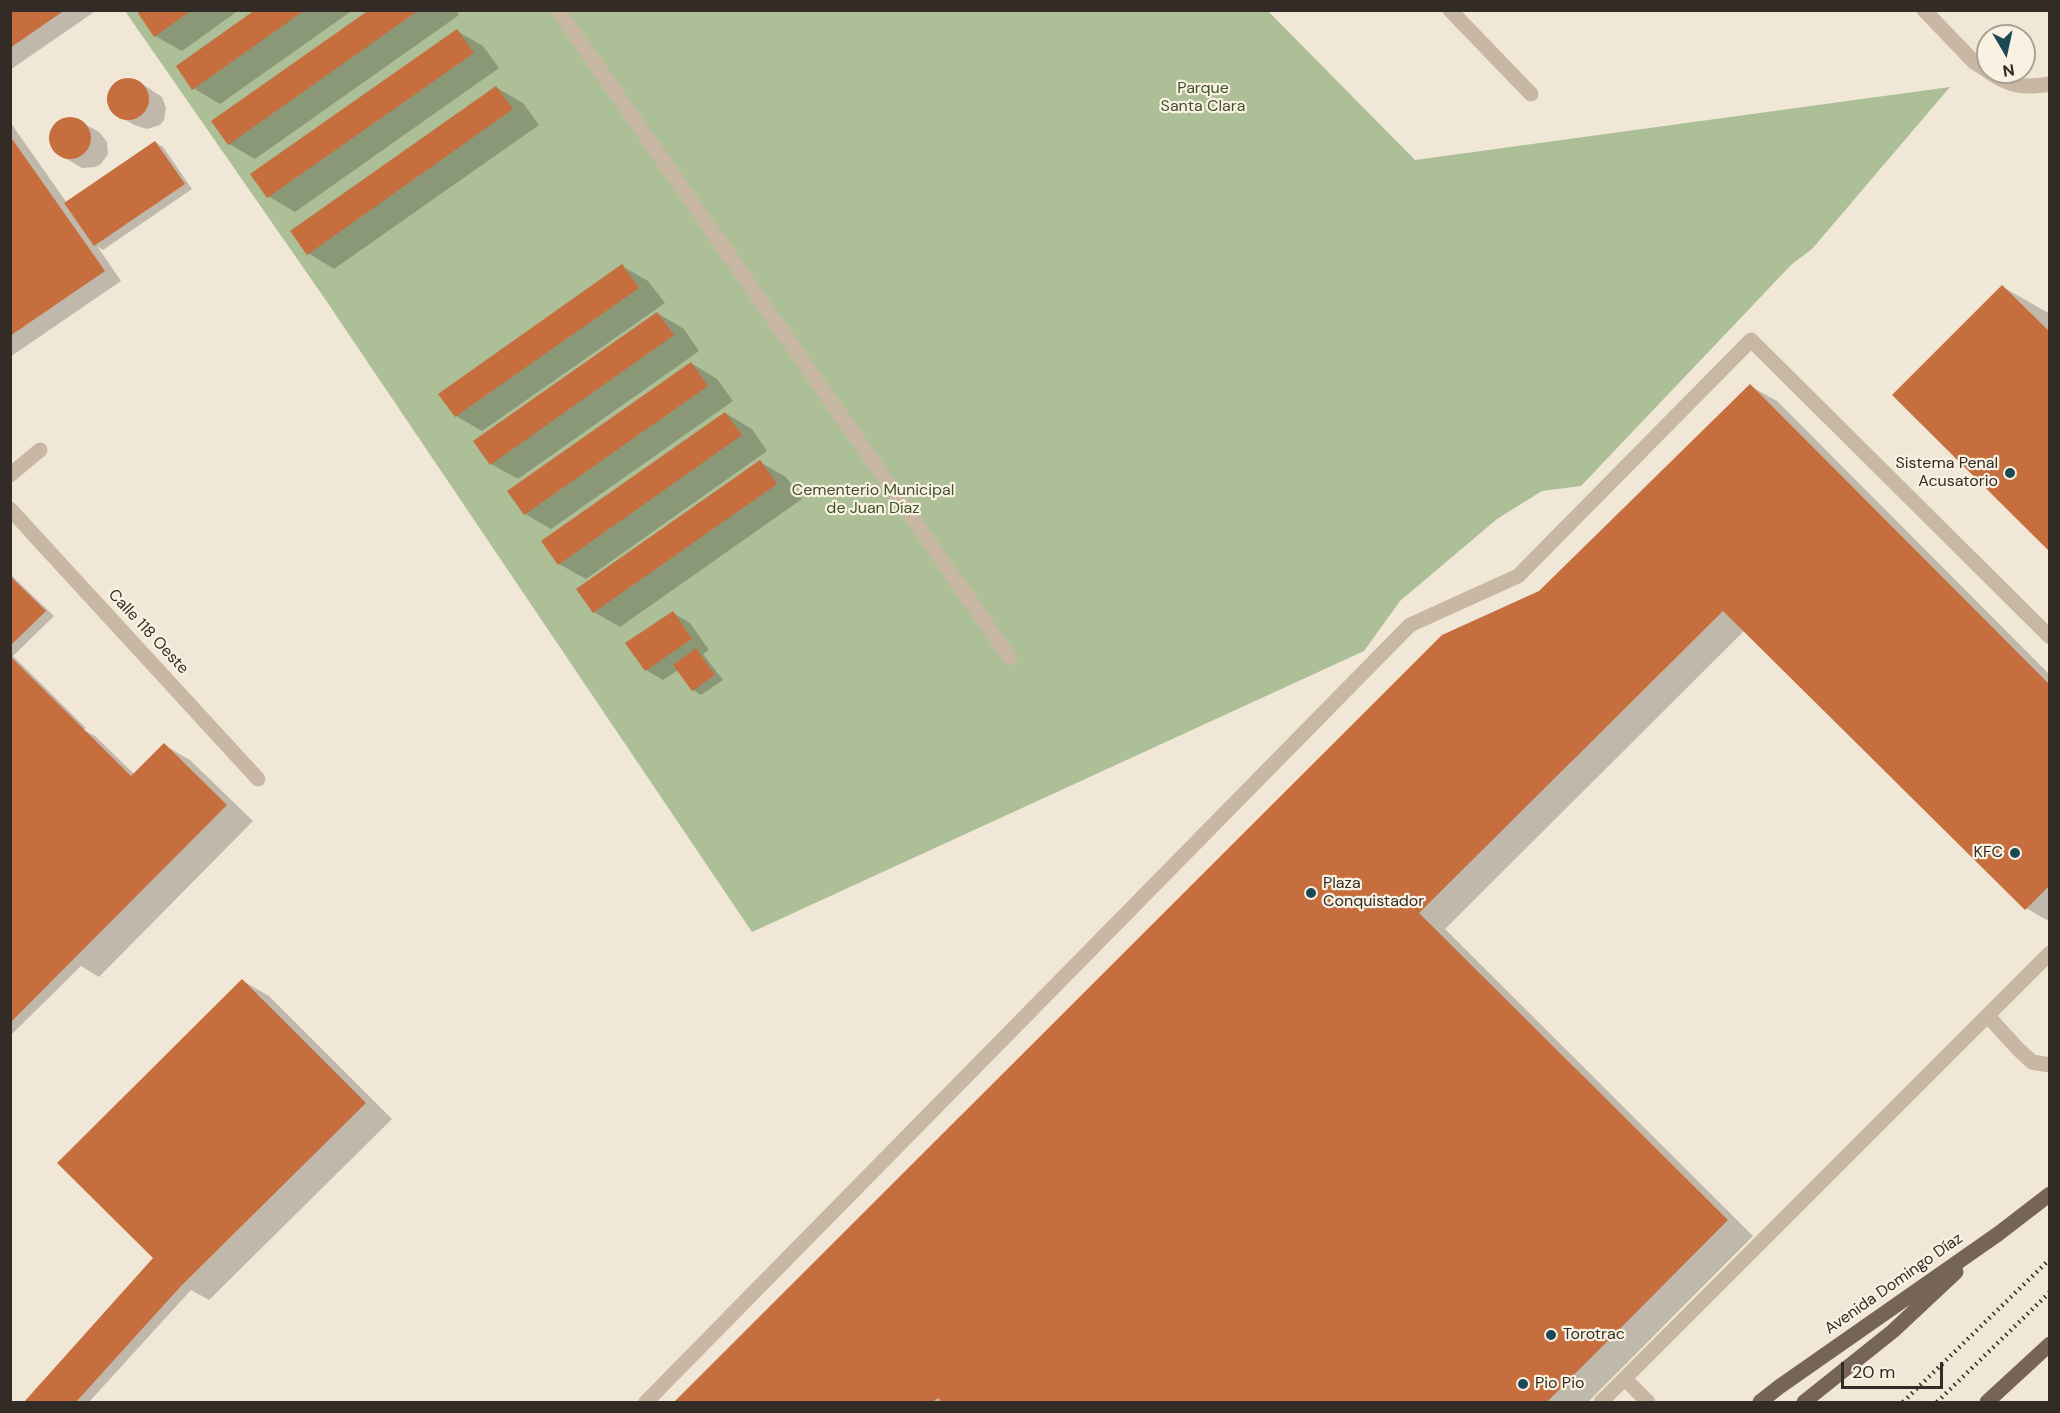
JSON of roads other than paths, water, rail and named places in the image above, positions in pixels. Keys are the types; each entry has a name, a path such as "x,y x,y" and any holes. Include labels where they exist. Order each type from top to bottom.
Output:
{"main road":[{"name":"Avenida Domingo Díaz","path":"1760,1402 1998,1234 2049,1194"},
{"path":"1804,1402 1893,1331 1998,1234"},
{"path":"1987,1402 2049,1344"},
{"path":"2000,1402 2049,1349"}],"street":[{"path":"558,10 1010,658"},
{"path":"1450,10 1531,94"},
{"path":"1924,10 1976,63"},
{"path":"2011,84 2031,87 2049,84"},
{"path":"646,1402 1410,625 1518,576 1751,340 2049,637"},
{"path":"10,475 40,450"},
{"name":"Calle 118 Oeste","path":"10,509 258,779"},
{"path":"1601,1402 2049,953"},
{"path":"1988,1016 2016,1048 2032,1062 2049,1065"},
{"path":"1625,1379 1647,1402"}],"railway":[{"path":"1903,1402 2050,1259"},
{"path":"1937,1402 2050,1292"}],"place":[{"name":"Sistema Penal Acusatorio","path":"2010,473"},
{"name":"KFC","path":"2015,853"},
{"name":"Plaza Conquistador","path":"1311,893"},
{"name":"Torotrac","path":"1551,1335"},
{"name":"Pio Pio","path":"1523,1384"}],"park label":[{"name":"Parque Santa Clara","path":"1203,98"},
{"name":"Cementerio Municipal de Juan Díaz","path":"873,500"}]}
